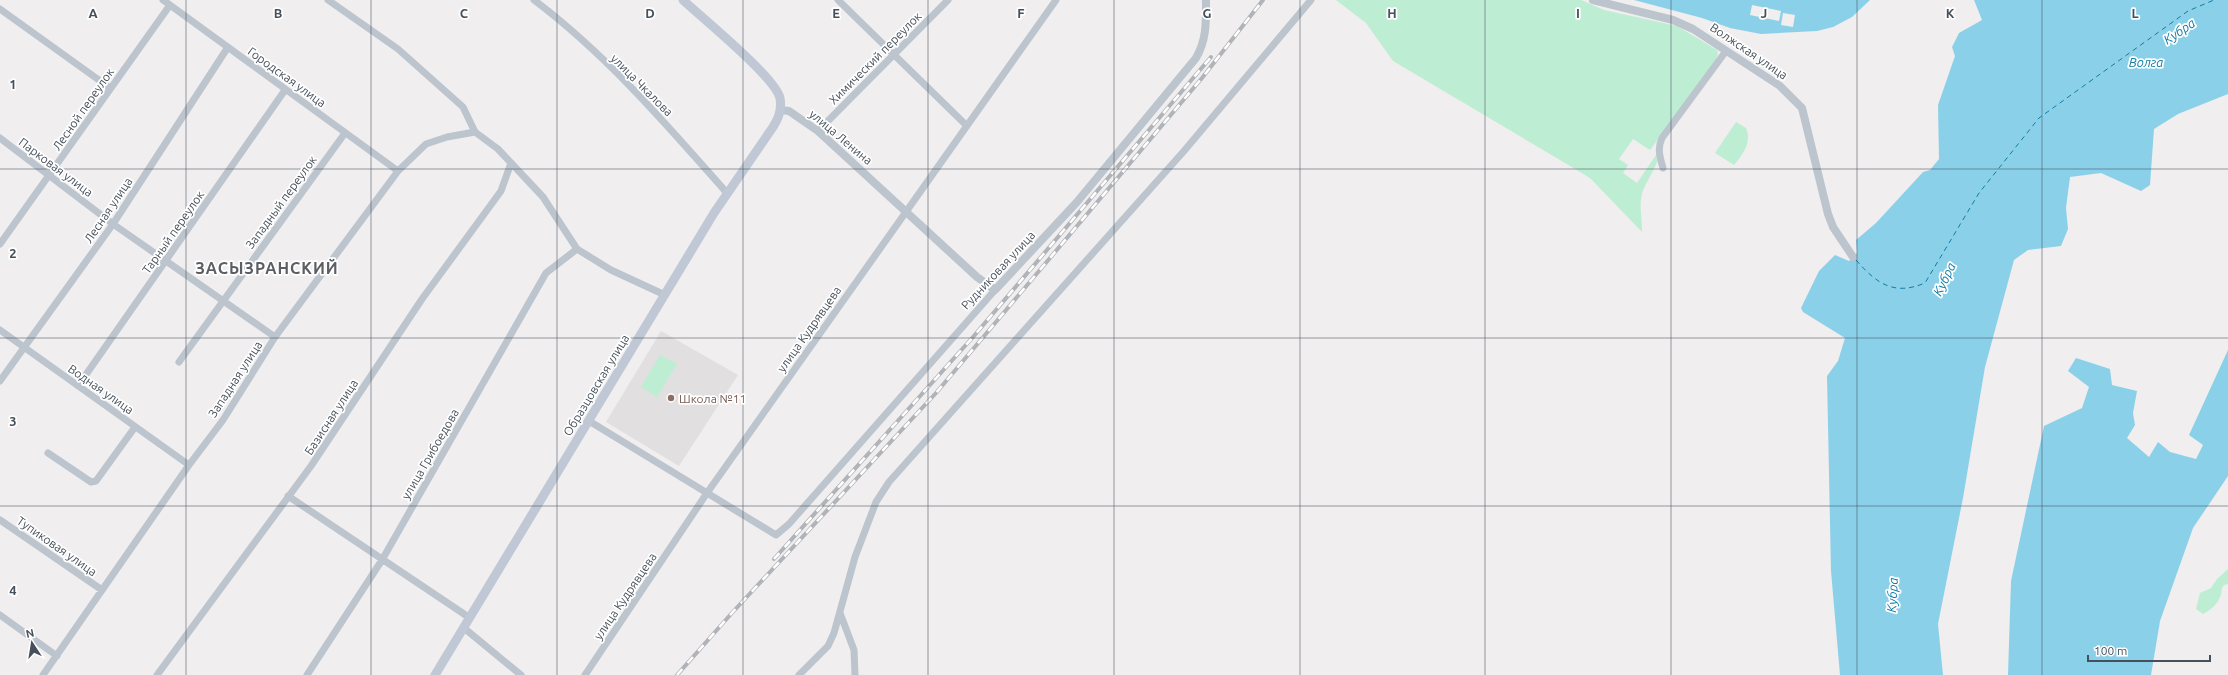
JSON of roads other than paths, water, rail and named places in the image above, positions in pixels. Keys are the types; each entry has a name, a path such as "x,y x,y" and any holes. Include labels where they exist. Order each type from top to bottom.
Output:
{"main road":[{"path":"683,0 763,74 780,97 781,110"},
{"name":"Образцовская улица","path":"435,675 727,193 773,127 781,110"}],"street":[{"name":"Городская улица","path":"163,0 398,171"},
{"path":"328,0 398,49 463,107 475,132 498,149 543,197 577,249 611,270 665,296"},
{"name":"улица Чкалова","path":"534,0 583,41 656,113 727,193"},
{"path":"838,0 966,125"},
{"name":"Химический переулок","path":"818,131 948,0"},
{"name":"улица Кудрявцева","path":"585,675 707,492 1056,0"},
{"name":"Рудниковая улица","path":"707,492 771,533 776,535 784,529 995,290 1077,202 1196,58 1202,48 1206,30 1206,0"},
{"path":"799,675 828,646 834,633 855,557 876,502 889,482 903,464 928,440 1184,150 1311,0"},
{"name":"Волжская улица","path":"1593,0 1673,20 1693,29 1780,86 1802,108 1828,214 1833,227 1853,257"},
{"name":"Лесной переулок","path":"0,244 50,176 110,88 170,5"},
{"path":"0,9 110,88"},
{"name":"Лесная улица","path":"0,381 113,224 228,47"},
{"path":"1663,168 1658,145 1726,51"},
{"name":"Тарный переулок","path":"78,386 167,262 286,90"},
{"name":"улица Ленина","path":"781,110 789,111 818,131 977,277 995,290"},
{"name":"Западная улица","path":"43,675 189,465 223,420 275,337 398,171 426,144 447,137 475,132"},
{"name":"Западный переулок","path":"179,362 345,133"},
{"name":"Парковая улица","path":"0,138 113,224 275,337"},
{"name":"Базисная улица","path":"159,672 311,466 422,299 501,191 511,163"},
{"path":"0,230 7,235"},
{"name":"улица Грибоедова","path":"307,675 382,560 546,273 577,249"},
{"name":"Водная улица","path":"0,330 189,465"},
{"path":"589,421 707,492"},
{"path":"48,453 91,482 96,481 135,427"},
{"path":"288,496 470,618"},
{"name":"Тупиковая улица","path":"0,520 102,590"},
{"path":"840,612 854,650 855,675"},
{"path":"0,615 57,656"},
{"path":"464,628 521,675"},
{"path":"159,672 168,675"}],"water":[{"path":"1634,0 1870,0 1852,17 1833,27 1817,31 1761,34 1730,28 1702,18"},
{"path":"1974,0 2228,0 2228,94 2178,114 2154,129 2150,185 2141,191 2101,173 2070,177 2066,208 2068,229 2061,246 2028,250 2014,260 1985,367 1963,498 1938,624 1943,675 1840,675 1831,571 1827,376 1838,361 1845,338 1803,312 1801,308 1819,271 1835,255 1849,261 1857,253 1856,240 1876,223 1923,172 1930,170 1939,159 1938,105 1955,56 1952,47 1959,33 1982,20"},
{"path":"2228,350 2228,476 2193,528 2160,621 2151,675 2008,675 2011,581 2044,426 2082,408 2089,387 2068,371 2076,358 2110,369 2112,385 2137,391 2133,413 2135,425 2127,438 2149,457 2158,442 2170,452 2196,459 2203,445 2189,435"}],"railway":[{"path":"677,675 731,614 936,393 1202,78 1263,0"},
{"path":"774,559 973,337 1211,57"}],"place":[{"name":"Школа №11","path":"671,398"}],"district":[{"name":"ЗАСЫЗРАНСКИЙ","path":"267,268"}],"water label":[{"name":"Кубра","path":"2179,31"},
{"name":"Волга","path":"2146,62"},
{"name":"Кубра","path":"1944,279"},
{"name":"Кубра","path":"1892,595"}]}
